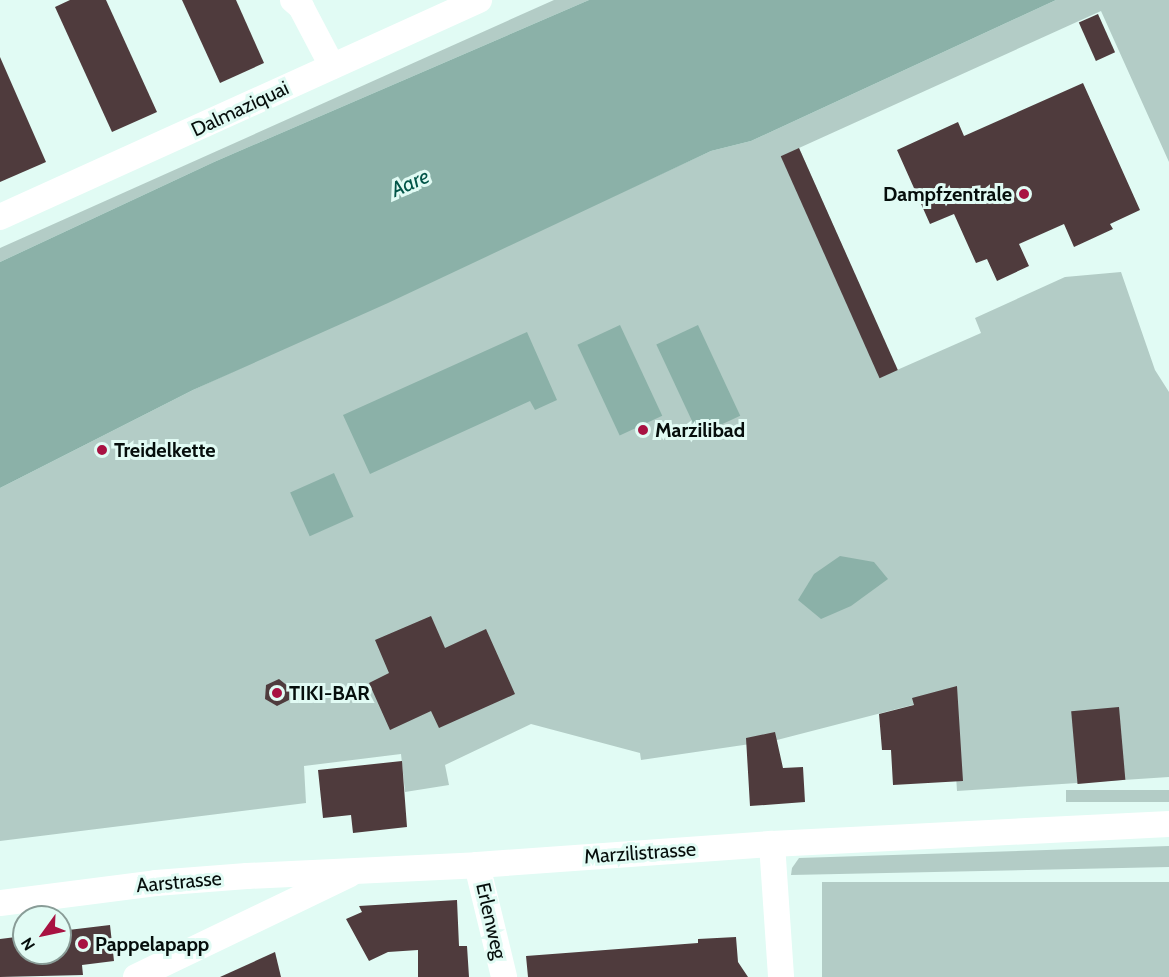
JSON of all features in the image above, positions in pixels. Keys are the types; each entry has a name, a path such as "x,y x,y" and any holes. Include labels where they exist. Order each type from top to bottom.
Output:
{"street":[{"name":"Dalmaziquai","path":"0,217 479,0"},
{"path":"300,2 332,66"},
{"name":"Marzilistrasse","path":"136,977 358,870 477,865 772,844 1169,824"},
{"path":"772,844 780,977"},
{"name":"Erlenweg","path":"477,865 504,977"},
{"name":"Aarstrasse","path":"0,903 156,883 358,870"}],"shaded area":[{"path":"554,0 589,0 214,162 0,262 0,248"},
{"name":"Marzilibad","path":"1056,0 1169,0 1169,162 1101,11 799,148 897,370 981,333 975,318 1065,277 1121,272 1155,370 1169,392 1169,777 957,791 951,695 777,740 641,760 640,753 531,724 445,765 449,785 405,792 401,754 304,766 306,803 0,841 0,488 193,390 711,151 751,141"},
{"path":"1066,790 1169,790 1169,802 1066,802"},
{"path":"1169,846 1169,867 791,875 792,868 799,858"},
{"path":"822,882 1169,882 1169,977 822,977"}],"water":[{"name":"Aare","path":"589,0 1056,0 751,141 711,151 388,303 193,390 0,488 0,262 214,162"},
{"path":"620,325 662,416 620,435 577,345"},
{"path":"698,325 740,416 699,435 656,344"},
{"path":"527,332 557,400 535,410 530,401 370,474 343,415"},
{"path":"334,473 354,517 310,536 290,493"},
{"path":"840,556 874,562 888,579 851,606 821,619 798,600 814,574"}],"building":[{"path":"70,0 106,0 157,112 112,132 55,7"},
{"path":"182,0 236,0 264,63 220,83"},
{"path":"1098,14 1115,52 1096,61 1079,23"},
{"path":"0,57 46,162 0,182"},
{"name":"Dampfzentrale","path":"1083,83 1140,210 1110,224 1113,229 1074,247 1064,224 1019,244 1029,266 997,281 987,259 976,263 954,214 930,224 897,150 958,122 964,136"},
{"path":"799,148 898,370 880,378 781,156"},
{"path":"431,616 445,648 486,629 515,694 439,728 431,711 390,730 369,683 389,673 375,640"},
{"name":"TIKI-BAR","path":"279,679 289,687 289,700 277,706 265,699 266,685"},
{"path":"957,686 963,781 893,785 891,750 882,750 879,714 914,705 912,698"},
{"path":"1119,707 1125,780 1078,784 1071,711"},
{"path":"775,732 783,768 803,767 805,802 750,806 746,738"},
{"path":"402,761 407,827 353,833 351,815 323,818 318,770"},
{"path":"457,900 459,946 467,946 469,977 418,977 418,950 388,952 369,961 346,919 362,912 359,906"},
{"path":"110,925 114,961 82,965 83,975 0,977 0,939 12,938 12,965 72,965 72,930"},
{"path":"736,937 738,962 748,977 528,977 526,956 698,943 698,939"},
{"path":"275,952 281,977 220,977"}],"place":[{"name":"Dampfzentrale","path":"1024,194"},
{"name":"Marzilibad","path":"643,430"},
{"name":"Treidelkette","path":"102,450"},
{"name":"TIKI-BAR","path":"277,693"},
{"name":"Pappelapapp","path":"83,944"}]}
